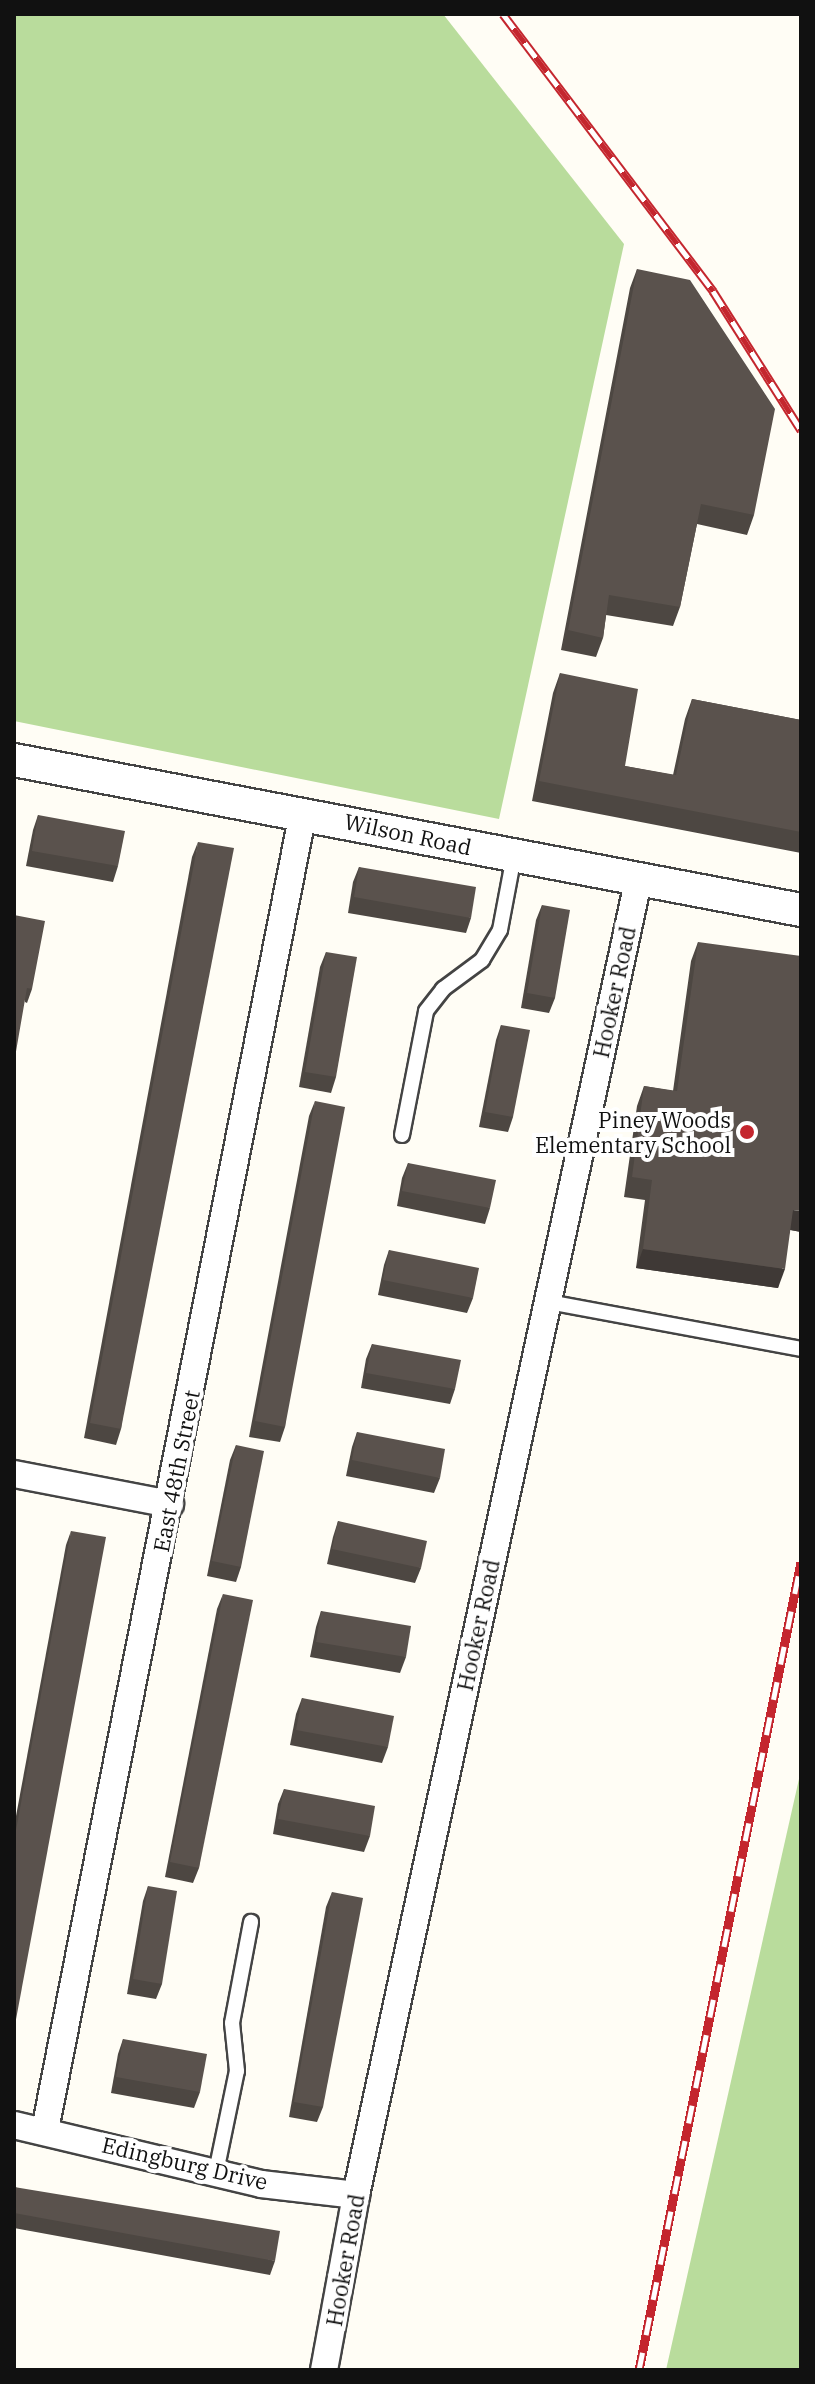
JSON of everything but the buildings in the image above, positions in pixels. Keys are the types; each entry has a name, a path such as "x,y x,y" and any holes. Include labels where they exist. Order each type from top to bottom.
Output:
{"street":[{"name":"Wilson Road","path":"14,760 303,812 638,882 801,910"},
{"name":"East 48th Street","path":"45,2130 170,1504 303,812"},
{"name":"Hooker Road","path":"324,2370 356,2195 638,882"},
{"path":"14,1474 170,1504"},
{"name":"Edingburg Drive","path":"14,2125 216,2172 356,2195"}],"lane":[{"path":"402,1135 426,1011 443,989 482,960 500,930 514,856"},
{"path":"548,1302 801,1349"},
{"path":"216,2172 237,2071 232,2023 251,1922"}],"green space":[{"path":"14,14 443,14 624,244 499,819 14,721"},
{"path":"801,1770 801,2370 666,2370"}],"railway":[{"path":"503,14 713,291 801,430"},
{"path":"639,2370 801,1562"}],"place":[{"name":"Piney Woods Elementary School","path":"747,1132"}]}
